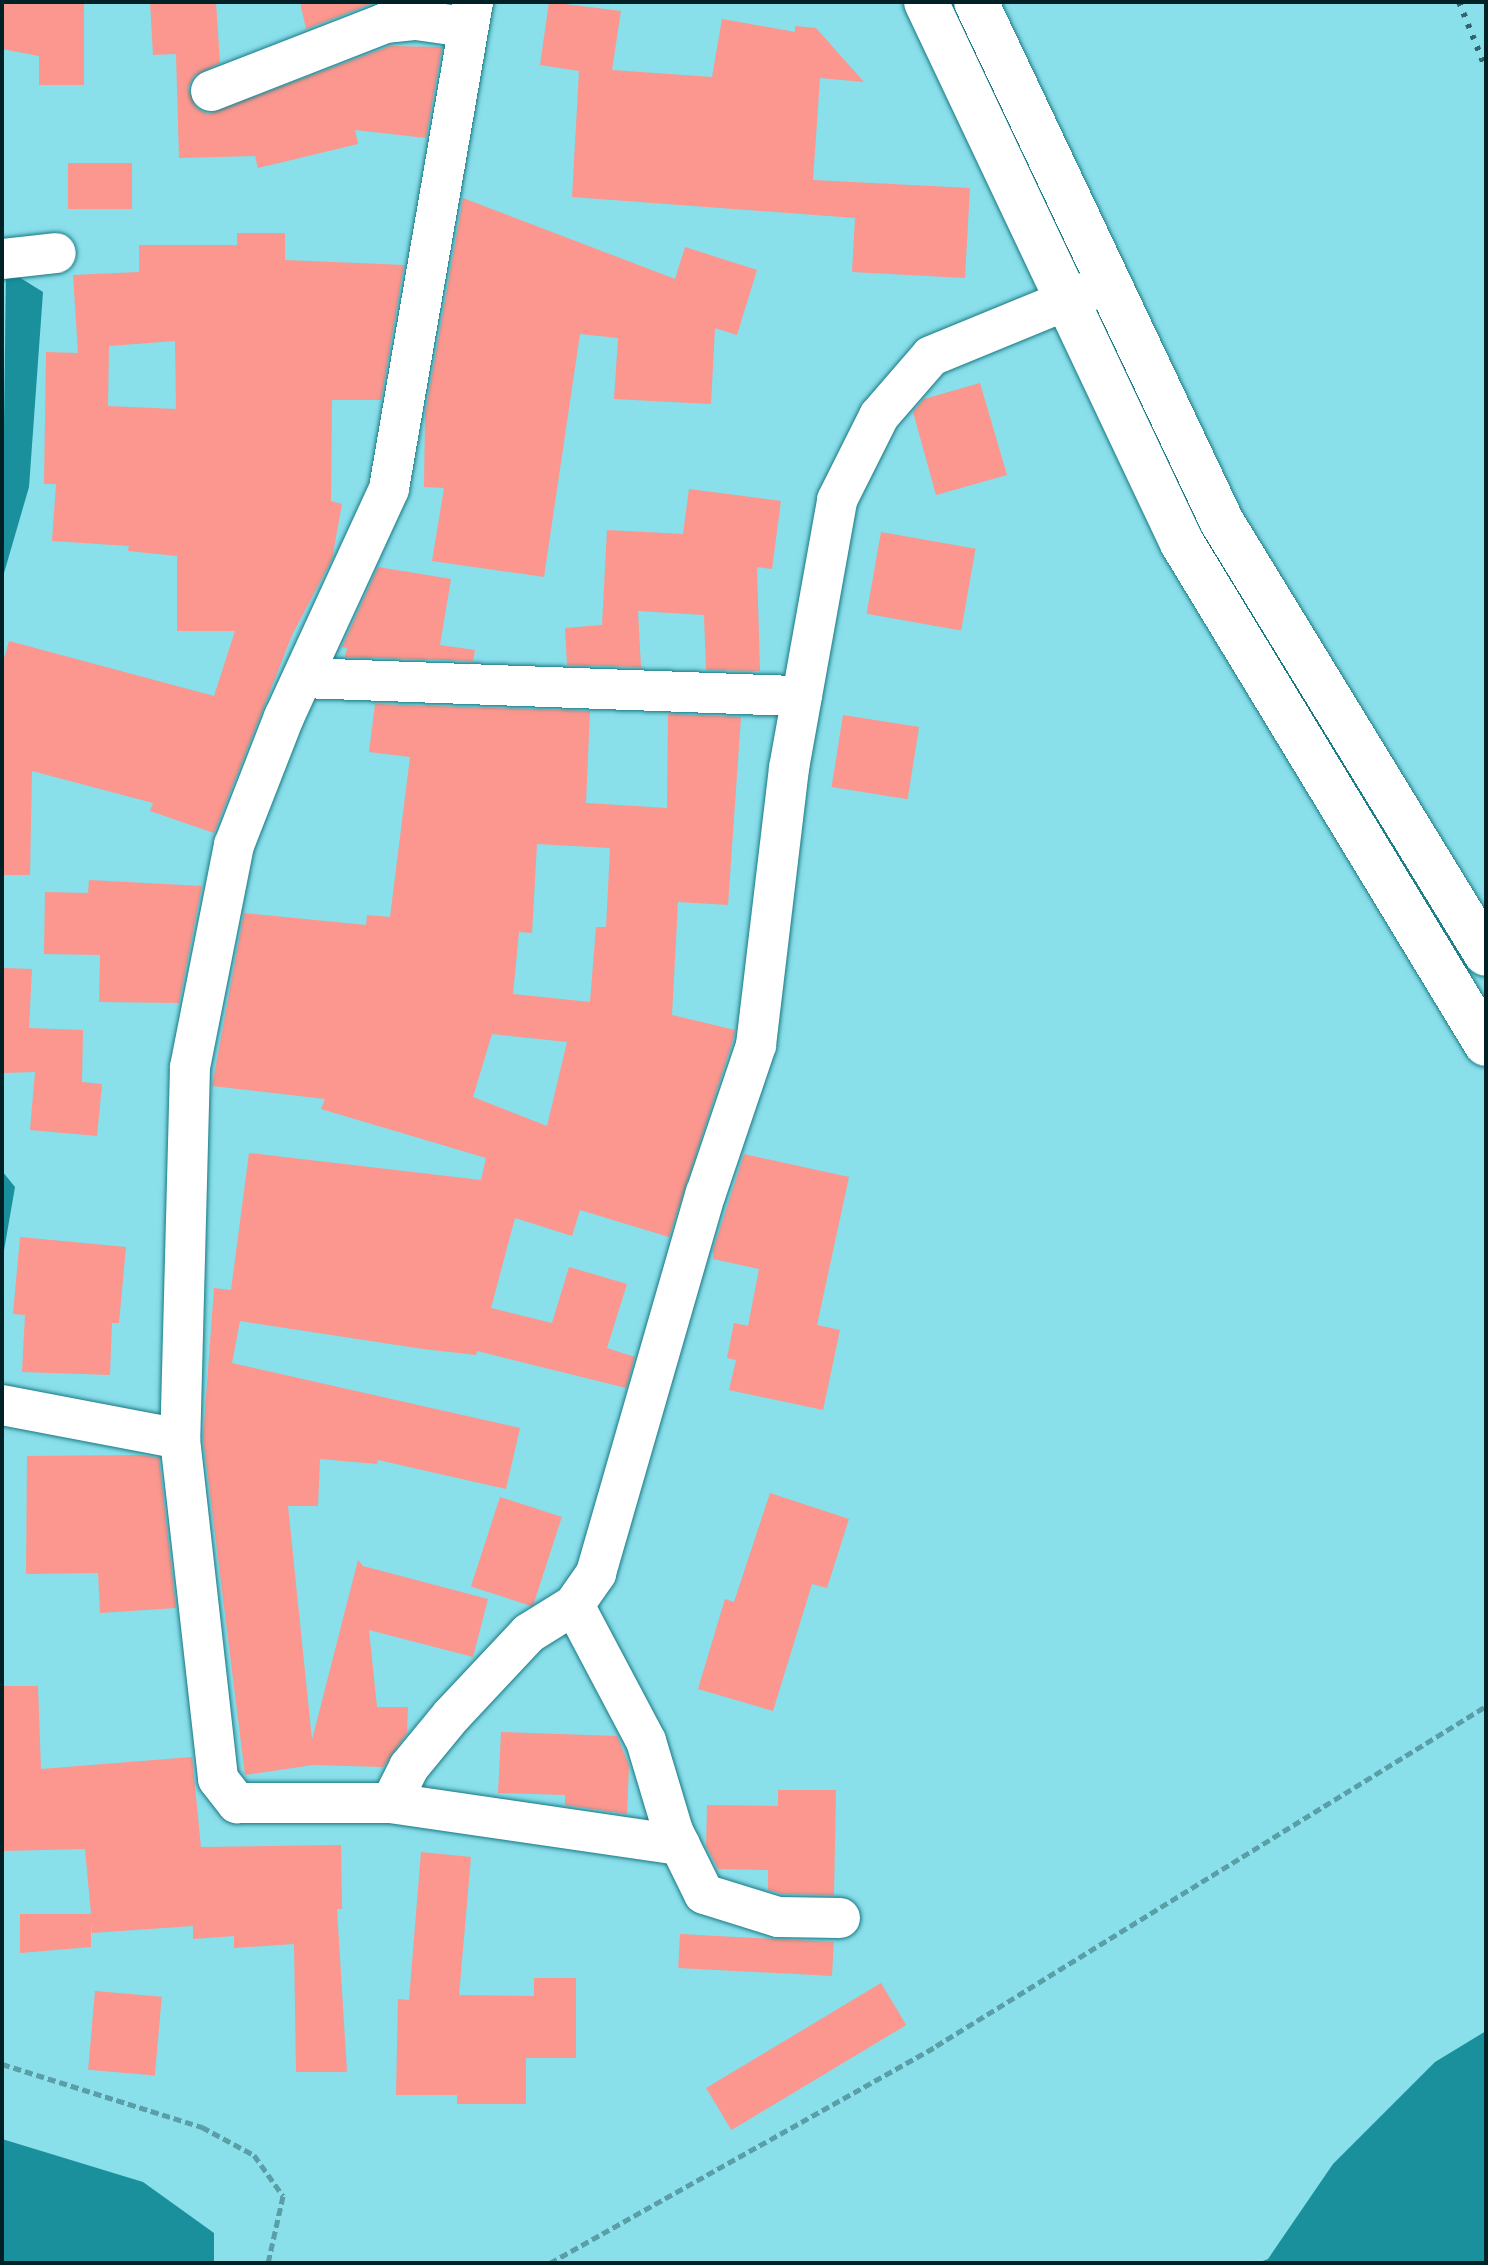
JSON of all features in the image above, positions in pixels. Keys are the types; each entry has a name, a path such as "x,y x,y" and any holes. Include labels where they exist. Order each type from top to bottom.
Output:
{"highway":[{"path":"926,2 1189,556 1486,1044"},
{"path":"976,2 1222,522 1486,954"}],"street":[{"path":"211,91 385,23 469,15 452,142 389,489 303,678 234,845 190,1067 180,1439 218,1779 225,1793 237,1803 391,1803 680,1845"},
{"path":"2,259 56,253"},
{"path":"391,1803 409,1767 451,1716 529,1633 574,1605 596,1573 706,1193 756,1045 802,696 837,500 879,416 931,356 1109,283"},
{"path":"303,678 802,696"},
{"path":"2,1405 180,1439"},
{"path":"574,1605 646,1741 680,1845 704,1894 778,1917 840,1918"}],"path":[{"path":"550,2263 936,2046 1486,1706"},
{"path":"2,2064 202,2127 254,2155 283,2196 268,2263"}],"water":[{"path":"6,269 43,292 29,487 2,580"},
{"path":"2,1171 15,1187 2,1262"},
{"path":"1486,2031 1486,2263 1258,2263 1268,2259 1333,2164 1435,2062"},
{"path":"2,2139 143,2182 214,2233 214,2263 2,2263"}],"building":[{"path":"2,2 84,2 84,85 39,85 39,56 2,49"},
{"path":"150,2 216,2 220,63 194,76 188,88 196,108 208,114 390,46 442,47 426,138 355,130 358,144 258,168 255,156 179,158 176,54 153,55"},
{"path":"300,2 376,2 306,29"},
{"path":"549,2 621,11 612,70 712,77 722,19 795,32 795,26 816,28 864,82 820,78 813,180 970,188 965,278 852,272 855,218 572,197 579,71 540,65"},
{"path":"68,163 132,163 132,209 68,209"},
{"path":"463,198 675,279 685,247 757,270 737,335 715,328 711,404 614,399 618,338 580,334 544,577 432,561 444,488 424,487 425,415"},
{"path":"237,233 285,233 285,260 404,265 381,400 332,400 331,501 342,504 332,559 292,635 214,833 150,811 153,803 32,771 30,875 2,875 2,665 9,641 214,696 235,631 177,631 177,556 128,551 129,546 52,541 56,484 44,484 46,352 78,353 73,275 139,272 139,245 237,245","holes":["175,341 176,409 108,406 109,346"]},
{"path":"980,383 1007,475 936,495 913,412 924,399"},
{"path":"689,489 781,501 772,569 757,567 760,671 706,670 704,615 638,611 641,667 567,665 565,628 602,625 607,530 683,534"},
{"path":"881,532 976,549 961,630 867,614"},
{"path":"378,567 451,579 440,645 475,650 473,661 345,657 347,648 342,647"},
{"path":"375,704 590,711 586,803 667,808 668,714 741,717 728,905 678,902 672,1015 735,1030 669,1237 580,1210 572,1236 515,1218 491,1308 552,1323 569,1267 627,1284 607,1348 635,1357 626,1388 477,1351 476,1355 423,1349 240,1321 232,1363 520,1428 506,1489 378,1460 377,1464 320,1459 318,1506 288,1506 312,1740 358,1560 363,1566 488,1599 473,1657 369,1630 377,1707 408,1707 407,1733 383,1767 313,1765 245,1775 203,1438 214,1288 231,1290 249,1153 481,1180 486,1158 321,1109 325,1099 212,1086 244,913 366,925 367,915 390,917 410,757 369,752","holes":["537,844 610,848 606,927 596,927 590,1002 513,994 519,932 532,933","492,1034 567,1042 547,1126 473,1097"]},
{"path":"843,715 919,727 908,799 832,787"},
{"path":"89,880 202,886 179,1003 99,1002 100,955 44,954 45,892 88,893"},
{"path":"2,968 32,969 29,1028 83,1030 82,1082 102,1084 97,1136 30,1130 35,1072 2,1073"},
{"path":"744,1154 849,1177 817,1325 840,1330 823,1410 729,1390 736,1360 727,1358 734,1323 748,1326 759,1269 713,1259 713,1250"},
{"path":"20,1237 126,1247 119,1323 112,1323 110,1375 22,1372 25,1315 13,1314"},
{"path":"141,1455 159,1458 176,1608 100,1613 98,1573 26,1574 27,1456"},
{"path":"770,1493 849,1519 827,1588 812,1584 773,1711 698,1689 725,1599 734,1602"},
{"path":"500,1497 562,1517 533,1606 471,1586"},
{"path":"2,1686 38,1686 41,1769 192,1757 201,1847 341,1845 342,1909 337,1909 347,2072 296,2072 294,1944 234,1948 234,1936 193,1939 193,1926 92,1933 91,1922 91,1947 20,1953 20,1914 91,1914 85,1849 2,1851"},
{"path":"501,1732 617,1736 629,1765 627,1814 565,1805 565,1795 498,1793"},
{"path":"778,1790 836,1790 834,1895 782,1894 768,1890 768,1870 718,1869 706,1846 707,1805 778,1806"},
{"path":"421,1852 471,1857 459,1995 534,1996 534,1978 576,1978 576,2058 526,2058 526,2104 457,2104 457,2095 396,2095 398,1999 409,2000"},
{"path":"680,1934 834,1942 832,1976 678,1968"},
{"path":"881,1983 906,2025 731,2130 706,2088"},
{"path":"95,1991 162,1997 155,2076 88,2070"}],"railway":[{"path":"1459,2 1486,69"}]}
